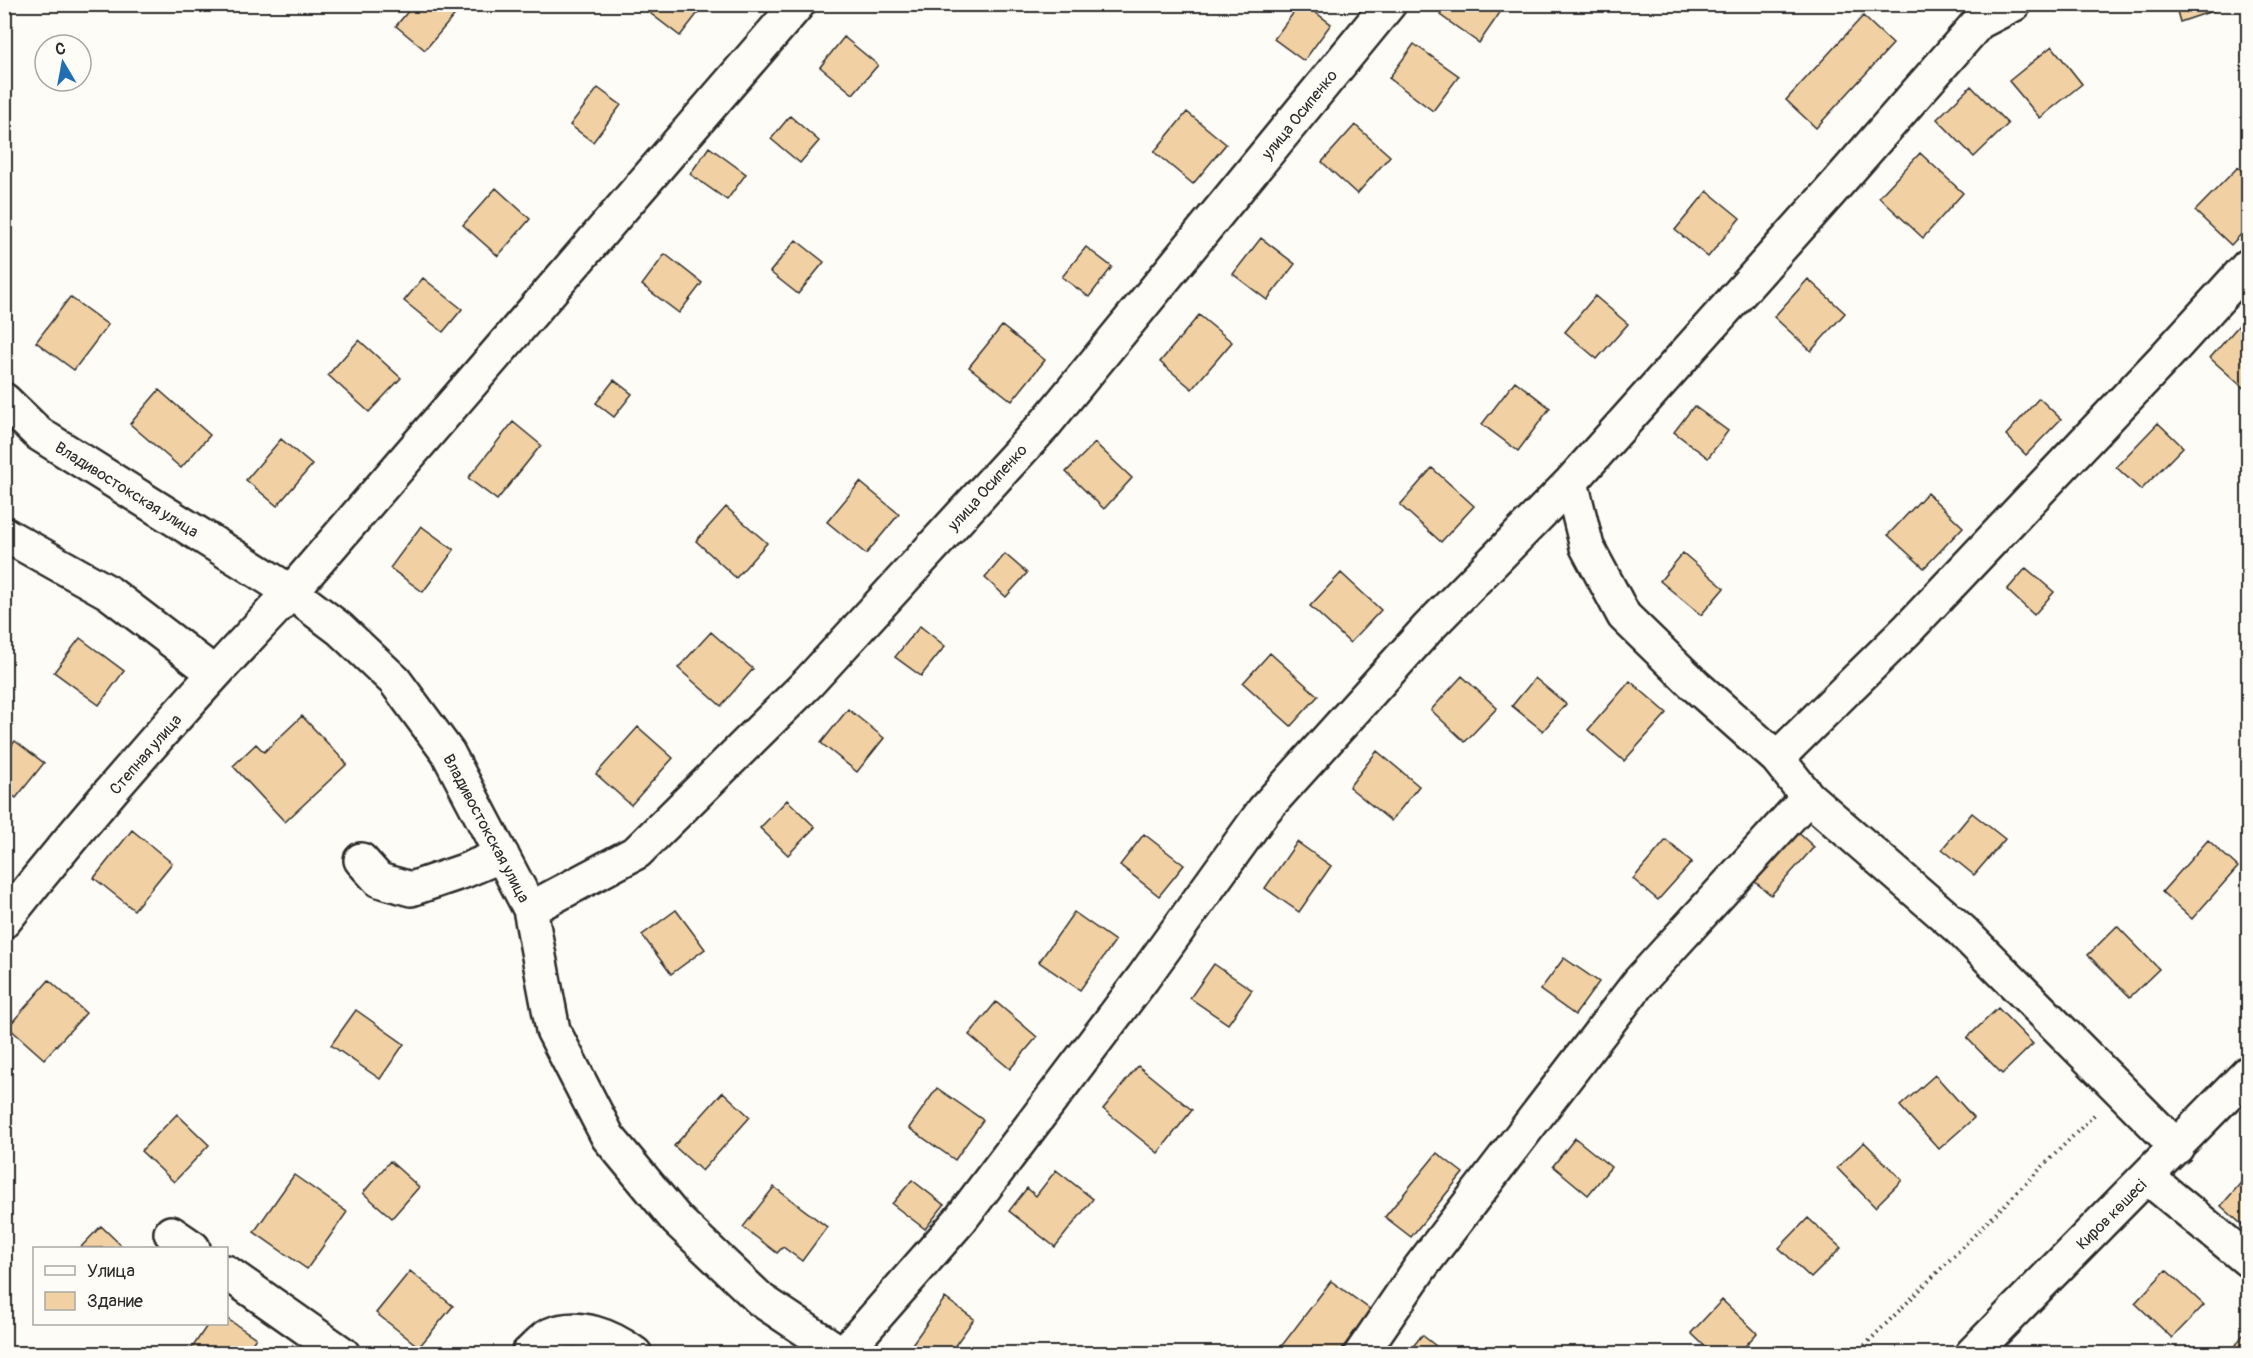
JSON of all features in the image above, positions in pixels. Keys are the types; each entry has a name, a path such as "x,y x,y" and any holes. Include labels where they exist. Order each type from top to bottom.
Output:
{"street":[{"name":"Степная улица","path":"4,921 47,867 214,673 291,592 798,4"},
{"name":"улица Осипенко","path":"530,909 637,852 808,684 1045,424 1389,4"},
{"path":"842,1353 960,1220 1143,978 1264,810 1428,628 1571,482 1701,337 1970,13 2014,4"},
{"path":"1777,758 1907,630 2248,266"},
{"name":"Владивостокская улица","path":"4,400 39,434 291,592 340,629 395,681 448,753 530,909 553,1030 608,1137 677,1221 761,1300 842,1353"},
{"path":"1571,482 1587,547 1624,616 1697,687 1777,758 1808,797 1961,930 2177,1147"},
{"path":"4,534 108,592 214,673"},
{"path":"1361,1353 1419,1268 1639,982 1808,797"},
{"path":"361,860 379,880 411,889 464,871 501,855"},
{"name":"Киров көшесі","path":"1972,1353 2248,1073"},
{"path":"2147,1177 2248,1260"},
{"path":"228,1273 343,1353"},
{"path":"528,1353 548,1336 571,1329 598,1333 635,1353"}],"path":[{"path":"1856,1353 2120,1089"}],"building":[{"path":"414,4 451,4 458,11 425,50 396,26"},
{"path":"650,4 705,4 680,36 646,10"},
{"path":"1300,4 1304,4 1331,24 1304,61 1274,39"},
{"path":"1447,4 1506,4 1479,43 1440,15"},
{"path":"2175,4 2233,4 2180,22"},
{"path":"1863,16 1893,44 1816,128 1786,100"},
{"path":"844,37 878,65 853,94 820,67"},
{"path":"1414,44 1459,76 1433,111 1389,78"},
{"path":"2052,46 2082,84 2040,118 2009,81"},
{"path":"1971,86 2008,124 1974,157 1937,119"},
{"path":"598,88 621,105 593,142 570,125"},
{"path":"1187,112 1226,144 1193,184 1154,152"},
{"path":"790,116 819,141 800,163 771,139"},
{"path":"1355,125 1390,156 1357,194 1322,162"},
{"path":"709,147 746,174 727,200 690,174"},
{"path":"1920,153 1963,193 1923,238 1879,197"},
{"path":"2238,167 2248,177 2248,227 2231,245 2195,211"},
{"path":"496,188 530,219 498,256 463,225"},
{"path":"1707,191 1740,218 1708,257 1675,230"},
{"path":"1261,238 1295,264 1267,300 1233,274"},
{"path":"796,240 824,262 798,294 770,272"},
{"path":"1086,247 1112,267 1089,297 1062,277"},
{"path":"665,254 702,283 679,313 642,285"},
{"path":"423,278 462,309 443,332 404,301"},
{"path":"1808,279 1845,313 1811,351 1774,317"},
{"path":"1595,296 1628,324 1597,359 1565,332"},
{"path":"70,297 108,325 74,370 36,342"},
{"path":"1199,315 1232,342 1192,389 1160,362"},
{"path":"2248,315 2248,392 2210,358"},
{"path":"1002,326 1045,360 1012,401 969,367"},
{"path":"359,340 401,378 369,412 328,375"},
{"path":"614,380 632,394 614,417 596,403"},
{"path":"1515,381 1550,408 1518,451 1482,424"},
{"path":"159,390 210,435 181,468 130,424"},
{"path":"2039,398 2061,419 2026,455 2006,435"},
{"path":"1694,406 1728,431 1708,458 1674,432"},
{"path":"513,422 541,445 497,500 468,478"},
{"path":"2158,423 2183,447 2141,490 2116,467"},
{"path":"281,439 312,465 277,506 246,480"},
{"path":"1095,443 1132,478 1104,509 1066,472"},
{"path":"1432,468 1474,506 1441,542 1400,505"},
{"path":"860,482 899,514 866,554 827,522"},
{"path":"1927,493 1963,527 1924,568 1888,535"},
{"path":"726,507 767,543 736,578 696,541"},
{"path":"421,526 454,550 423,592 390,568"},
{"path":"1683,553 1724,588 1701,615 1660,581"},
{"path":"1005,554 1027,573 1006,597 985,578"},
{"path":"2026,568 2054,592 2034,615 2007,590"},
{"path":"1341,573 1381,610 1350,643 1310,606"},
{"path":"920,626 945,646 921,676 895,657"},
{"path":"711,632 753,669 721,706 678,668"},
{"path":"80,638 124,671 99,705 54,672"},
{"path":"1270,653 1318,696 1291,726 1243,683"},
{"path":"1462,676 1497,708 1465,742 1431,710"},
{"path":"1535,678 1566,704 1543,731 1512,706"},
{"path":"1630,681 1667,713 1624,761 1588,730"},
{"path":"848,709 884,738 857,772 821,743"},
{"path":"302,716 347,764 285,822 233,766 256,744 264,752"},
{"path":"638,727 673,758 631,805 596,774"},
{"path":"15,741 44,763 16,798 4,789 4,755"},
{"path":"1377,751 1419,786 1391,821 1349,787"},
{"path":"787,800 815,827 788,855 760,828"},
{"path":"1972,813 2005,839 1974,875 1942,849"},
{"path":"1792,827 1814,847 1771,895 1749,877"},
{"path":"132,830 172,863 134,910 94,878"},
{"path":"1144,834 1184,865 1159,896 1120,865"},
{"path":"1666,840 1692,862 1658,900 1633,879"},
{"path":"2208,840 2238,867 2192,919 2162,892"},
{"path":"1297,842 1331,866 1299,912 1265,888"},
{"path":"676,910 705,949 671,974 642,935"},
{"path":"1074,912 1115,941 1080,990 1039,962"},
{"path":"2117,926 2159,969 2130,997 2088,955"},
{"path":"1564,958 1599,982 1575,1015 1540,990"},
{"path":"1214,964 1252,990 1228,1024 1190,998"},
{"path":"49,980 86,1013 44,1059 8,1027"},
{"path":"996,1002 1037,1037 1010,1069 969,1035"},
{"path":"1998,1008 2033,1044 2002,1074 1967,1038"},
{"path":"356,1010 404,1044 380,1079 331,1045"},
{"path":"1138,1066 1192,1110 1158,1153 1103,1109"},
{"path":"1935,1075 1974,1118 1939,1149 1900,1106"},
{"path":"937,1088 983,1120 955,1160 909,1128"},
{"path":"723,1092 750,1117 702,1171 674,1146"},
{"path":"177,1114 209,1145 174,1182 141,1151"},
{"path":"1575,1138 1611,1167 1588,1195 1553,1166"},
{"path":"1864,1142 1902,1180 1875,1207 1837,1168"},
{"path":"1437,1153 1463,1173 1411,1237 1385,1217"},
{"path":"390,1161 419,1187 392,1218 363,1193"},
{"path":"1056,1170 1093,1199 1055,1247 1009,1211 1027,1188 1036,1196"},
{"path":"294,1175 347,1212 307,1269 254,1232"},
{"path":"2245,1178 2248,1180 2248,1230 2221,1206"},
{"path":"912,1180 944,1205 925,1229 892,1204"},
{"path":"774,1187 827,1227 802,1261 783,1247 777,1253 743,1227"},
{"path":"1808,1218 1841,1248 1811,1278 1779,1248"},
{"path":"101,1226 123,1247 81,1247"},
{"path":"2166,1270 2204,1305 2172,1338 2135,1303"},
{"path":"410,1271 453,1306 419,1347 376,1313"},
{"path":"1331,1281 1371,1310 1338,1354 1288,1354 1280,1348"},
{"path":"945,1298 974,1319 949,1354 905,1354"},
{"path":"1722,1300 1757,1333 1738,1354 1713,1354 1691,1333"},
{"path":"228,1319 256,1338 245,1354 194,1354 190,1351 207,1325 228,1325"},
{"path":"2244,1333 2248,1336 2248,1354 2230,1354"},
{"path":"1422,1335 1446,1354 1407,1354"}]}
